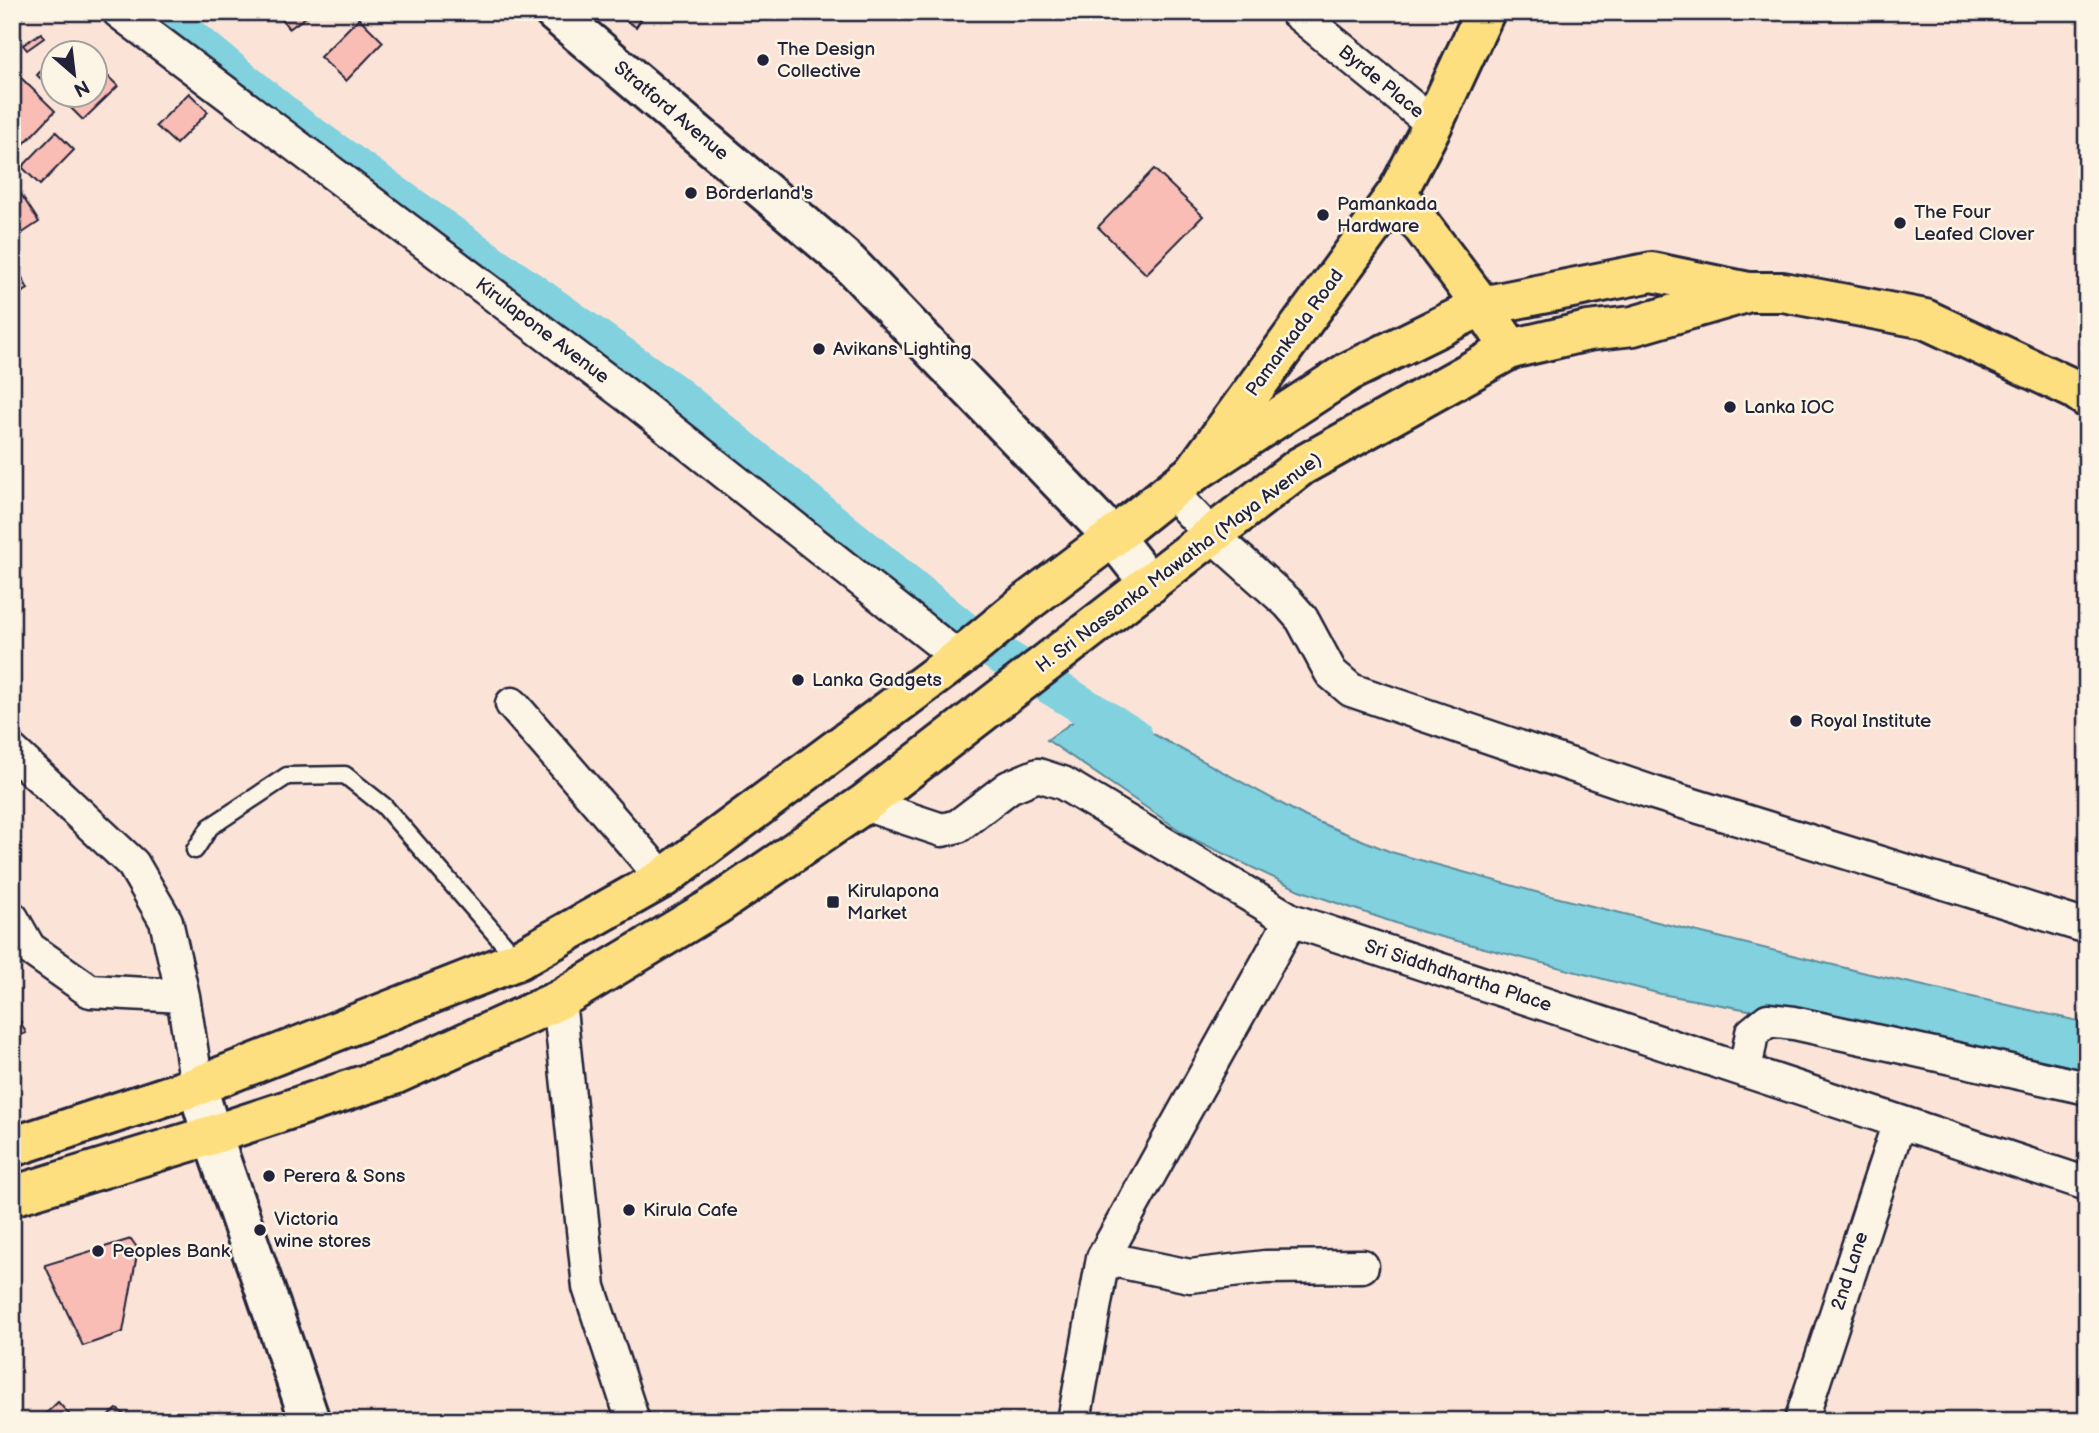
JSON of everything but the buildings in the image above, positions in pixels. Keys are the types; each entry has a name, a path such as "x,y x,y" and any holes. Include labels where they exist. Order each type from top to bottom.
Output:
{"main road":[{"name":"Stratford Avenue","path":"555,12 848,262 1113,537 1150,584"},
{"name":"Pamankada Road","path":"1181,482 1397,193 1433,124 1485,12"},
{"path":"1397,193 1511,349"},
{"name":"H. Sri Nassanka Mawatha (Maya Avenue)","path":"12,1146 197,1086 518,960 663,878 959,657 1181,482 1348,372 1482,306 1652,272 1749,292 1783,292 1925,319 2082,385"},
{"name":"H. Sri Nassanka Mawatha (Maya Avenue)","path":"12,1196 212,1135 394,1075 559,1000 715,906 864,804 1301,466 1511,349 1588,331 1633,326 1749,292"},
{"path":"197,1086 310,1421"}],"street":[{"name":"Kirulapone Avenue","path":"119,12 633,400 959,657"},
{"name":"Byrde Place","path":"1296,12 1433,124"},
{"path":"1181,482 1213,536 1288,603 1302,620 1331,673 1351,690 1654,793 2087,927"},
{"path":"512,704 663,878"},
{"path":"12,751 133,864 166,921 183,996 197,1086"},
{"name":"Sri Siddhdhartha Place","path":"864,804 942,830 958,826 1009,787 1038,775 1063,783 1291,920 2087,1184"},
{"path":"12,918 29,948 90,991 183,996"},
{"path":"1074,1421 1102,1258 1291,920"},
{"path":"559,1000 589,1287 633,1421"},
{"path":"1745,1071 1752,1033 1768,1020 1794,1023 2087,1088"},
{"name":"2nd Lane","path":"1801,1421 1899,1122"},
{"path":"1102,1258 1190,1276 1265,1267 1362,1266"}],"lane":[{"path":"195,850 210,827 287,776 345,775 384,806 518,960"}],"water":[{"path":"1098,704 1306,817 1391,852 1543,894 1866,973 2087,1023 2087,1079 1941,1045 1661,994 1419,931 1299,890 1191,838 1047,740"}],"waterway":[{"path":"160,12 297,125 673,392 976,640 1134,737"}],"place":[{"name":"The Design Collective","path":"763,60"},
{"name":"Borderland's","path":"691,193"},
{"name":"Pamankada Hardware","path":"1323,215"},
{"name":"The Four Leafed Clover","path":"1900,223"},
{"name":"Avikans Lighting","path":"819,349"},
{"name":"Lanka IOC","path":"1730,407"},
{"name":"Lanka Gadgets","path":"798,680"},
{"name":"Royal Institute","path":"1796,721"},
{"name":"Kirulapona Market","path":"833,902"},
{"name":"Perera & Sons","path":"269,1176"},
{"name":"Kirula Cafe","path":"629,1210"},
{"name":"Victoria wine stores","path":"260,1230"},
{"name":"Peoples Bank","path":"98,1251"}]}
